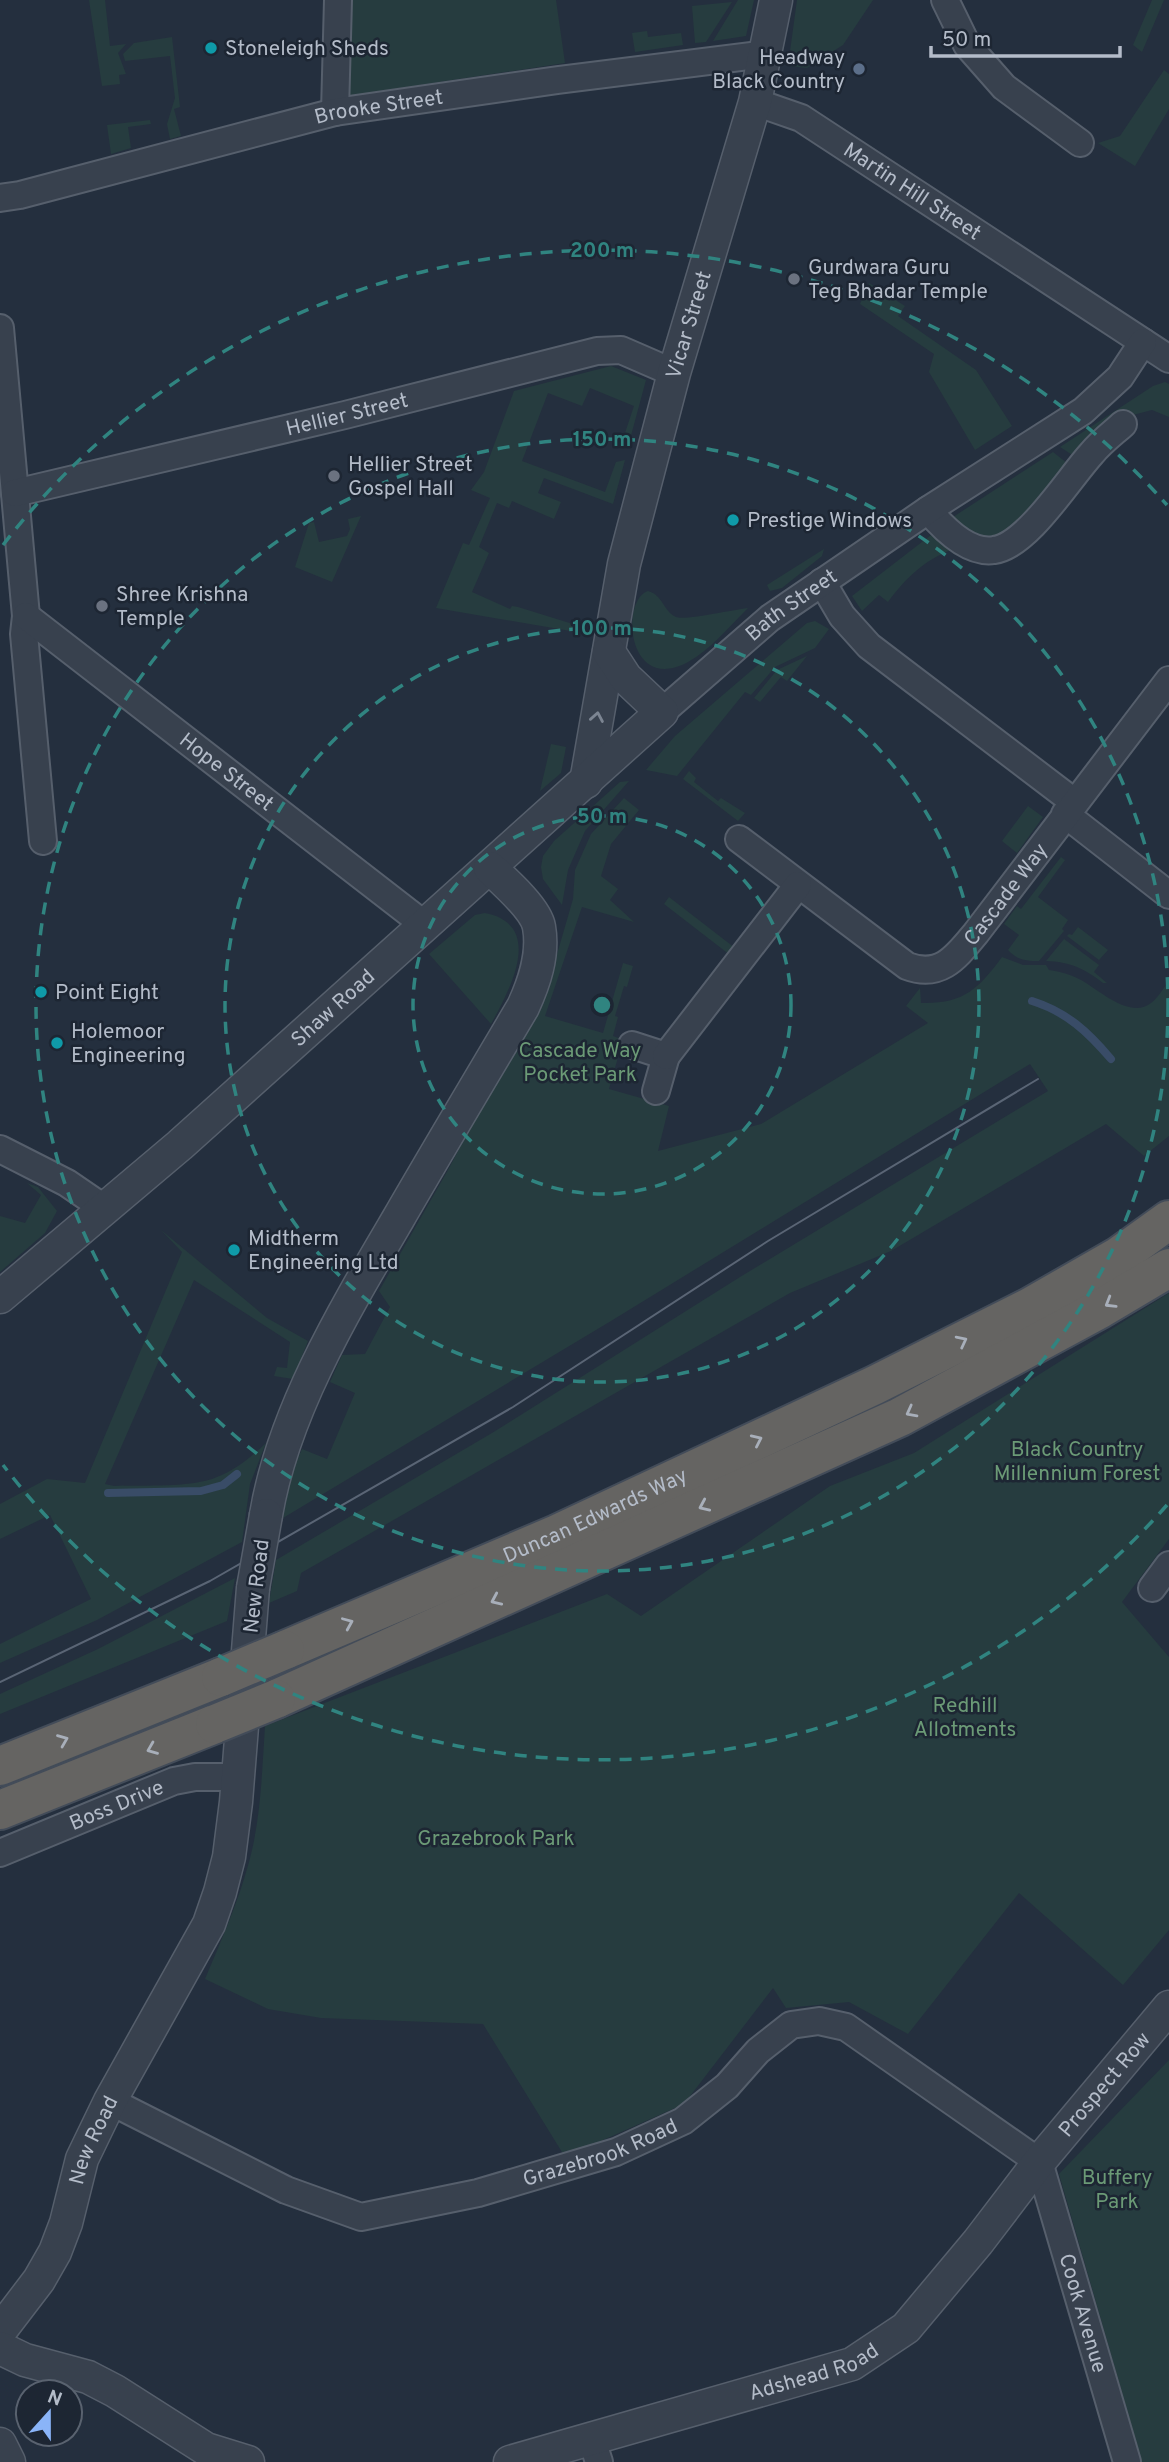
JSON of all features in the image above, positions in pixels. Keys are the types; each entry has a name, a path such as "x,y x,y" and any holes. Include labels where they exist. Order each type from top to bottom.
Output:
{"highway":[{"name":"Duncan Edwards Way","path":"0,1766 221,1678 557,1534 875,1385 1030,1307 1119,1256 1169,1220"},
{"name":"Duncan Edwards Way","path":"0,1810 276,1699 900,1417 1169,1268"}],"street":[{"path":"335,112 338,0"},
{"name":"Vicar Street","path":"586,782 624,564 674,373 755,102 776,0"},
{"path":"945,0 967,45 1004,87 1080,143"},
{"name":"Brooke Street","path":"0,198 335,112 766,54"},
{"name":"Martin Hill Street","path":"755,102 801,118 1169,359"},
{"path":"0,328 43,841"},
{"name":"Bath Street","path":"662,712 770,618 928,510 1083,411 1120,377 1143,342"},
{"name":"Hellier Street","path":"15,493 345,415 597,351 621,350 674,373"},
{"path":"928,510 942,526 978,549 994,550 1011,544 1028,530 1093,452 1123,424"},
{"path":"822,582 842,616 869,646 1069,808 1169,895"},
{"name":"Hope Street","path":"26,617 426,926"},
{"path":"608,652 626,678 662,712"},
{"name":"Cascade Way","path":"738,839 907,966 918,970 944,966 958,955 976,933 1169,680"},
{"name":"Shaw Road","path":"0,1297 180,1145 662,712"},
{"name":"New Road","path":"0,2331 39,2280 55,2252 66,2222 82,2159 110,2101 209,1924 229,1857 253,1588 272,1479 289,1431 337,1327 523,1007 533,984 539,959 539,925 519,895 490,868"},
{"path":"656,1091 666,1056 798,885"},
{"path":"632,1045 666,1056"},
{"path":"0,1149 67,1184 105,1209"},
{"path":"1152,1588 1169,1565"},
{"name":"Boss Drive","path":"0,1853 174,1781 195,1777 238,1777"},
{"name":"Prospect Row","path":"1039,2162 1169,2007"},
{"name":"Grazebrook Road","path":"110,2101 286,2190 361,2217 478,2193 616,2152 683,2121 727,2086 758,2051 791,2025 819,2021 846,2027 1039,2162"},
{"name":"Adshead Road","path":"510,2462 596,2451 852,2364 906,2328 978,2242 1039,2162"},
{"name":"Cook Avenue","path":"1039,2162 1127,2462"},
{"path":"0,2348 25,2360 88,2377 116,2391 206,2449 248,2462"},
{"path":"0,2444 9,2462"}],"green space":[{"path":"89,0 105,0 110,46 126,44 118,53 126,74 119,75 120,84 102,86"},
{"path":"351,0 556,0 565,63 348,96"},
{"path":"738,0 754,0 746,36 713,41"},
{"path":"797,0 873,0 843,45 807,68 788,66"},
{"path":"1152,0 1164,0 1142,52 1133,45"},
{"path":"732,2 706,42 695,43 692,6"},
{"path":"647,31 648,37 681,33 683,45 635,52 632,33"},
{"path":"172,37 180,107 174,109 181,136 170,139 167,124 175,98 170,56 125,61 123,54 134,43"},
{"path":"1164,70 1169,74 1169,109 1135,166 1098,143 1120,136"},
{"path":"150,120 151,124 128,127 131,148 111,154 107,125"},
{"path":"869,283 905,306 898,316 976,370 1012,426 975,450 929,372 934,354 860,304"},
{"path":"611,366 646,380 629,443 623,439 634,406 590,388 582,406 548,393 522,461 605,492 616,462 625,460 613,504 544,478 538,493 561,502 554,519 512,501 509,508 497,503 479,547 489,553 472,592 510,609 512,606 518,607 589,629 588,634 436,608 463,543 469,545 490,498 471,490 484,472 514,391"},
{"path":"1165,382 1169,384 1169,417 1152,410 1125,417 1077,458 1060,447 1153,386"},
{"path":"1053,452 1072,467 1014,532 981,541 950,519"},
{"path":"361,516 332,582 295,567 309,523 314,522 319,542 347,536 350,529 348,519"},
{"path":"931,535 951,550 916,571 888,602 879,595 862,611 852,596"},
{"path":"824,549 822,556 782,588 770,591 767,585"},
{"path":"648,591 657,596 668,611 681,618 748,608 704,651 688,662 668,669 652,666 641,656 635,642 632,626 634,611 639,598"},
{"path":"815,621 829,629 815,648 775,667 751,695 745,692 677,776 646,770 675,736 807,623"},
{"path":"807,656 787,681 781,677 760,702 754,698 777,670"},
{"path":"551,744 566,747 561,773 540,791"},
{"path":"689,771 696,778 694,782 718,801 721,798 745,813 738,821 683,779"},
{"path":"629,781 585,831 568,870 562,905 543,879 543,856 554,841 620,782"},
{"name":"Cascade Way Pocket Park","path":"624,798 639,810 611,844 601,876 618,889 610,900 634,922 582,907 545,1016 603,1033 623,963 633,966 615,1016 618,1017 613,1036 623,1040 609,1089 669,1106 658,1151 761,1124 928,1023 906,1006 920,988 921,1003 936,1003 959,997 977,986 1002,957 1023,965 1046,965 1049,970 1077,978 1114,1001 1134,1008 1151,1003 1169,982 1169,1136 1144,1156 1106,1124 891,1251 790,1293 301,1573 297,1591 269,1603 276,1560 492,1433 740,1277 1048,1091 1030,1064 283,1518 291,1474 302,1449 327,1459 355,1393 330,1382 342,1355 365,1354 390,1307 379,1291 448,1170 551,975 573,899 575,870 591,834"},
{"path":"1028,806 1043,817 1017,853 1002,841"},
{"path":"1061,857 1065,860 1038,897 1068,920 1062,929 1064,931 1039,961 1018,958 1008,950 1019,935 1004,924 1017,906 1021,909"},
{"path":"669,897 735,948 730,955 664,904"},
{"path":"485,913 504,920 514,931 518,945 518,961 513,978 491,1024 429,954 475,915"},
{"path":"1078,927 1108,950 1099,960 1067,936 1072,935"},
{"path":"1064,939 1099,965 1094,972 1107,983 1076,967 1046,961"},
{"path":"27,1183 38,1187 57,1211 45,1233 0,1272 0,1216 25,1223 41,1195"},
{"path":"161,1230 267,1318 308,1341 293,1379 274,1376 277,1367 287,1368 290,1342 194,1280 105,1484 167,1485 207,1481 237,1467 266,1443 250,1484 242,1542 97,1620 0,1663 0,1644 91,1599 50,1515 0,1539 0,1504 47,1479 85,1483 182,1252"},
{"path":"1169,1293 1169,1539 1122,1602 1169,1657 1169,1930 1123,1985 1019,1893 908,2034 849,2002 786,2008 773,1988 684,2104 565,2157 483,2024 321,2018 268,2009 205,1979 245,1877 253,1845 265,1726 607,1594 641,1616 830,1486 914,1453"},
{"path":"235,1578 227,1621 0,1714 0,1694 98,1649"},
{"name":"Buffery Park","path":"1169,2060 1169,2462 1142,2462 1059,2174"}],"waterway":[{"path":"1032,1001 1056,1011 1076,1024 1111,1059"},
{"path":"108,1493 201,1491 223,1485 237,1474"}],"tram line":[{"path":"0,1682 210,1581 513,1407 768,1241 1038,1079"}],"place":[{"name":"Stoneleigh Sheds","path":"211,48"},
{"name":"Headway Black Country","path":"859,69"},
{"name":"Gurdwara Guru Teg Bhadar Temple","path":"794,279"},
{"name":"Hellier Street Gospel Hall","path":"334,476"},
{"name":"Prestige Windows","path":"733,520"},
{"name":"Shree Krishna Temple","path":"102,606"},
{"name":"Point Eight","path":"41,992"},
{"name":"Holemoor Engineering","path":"57,1043"},
{"name":"Midtherm Engineering Ltd","path":"234,1250"}],"park label":[{"name":"Black Country Millennium Forest","path":"1077,1461"},
{"name":"Redhill Allotments","path":"965,1717"},
{"name":"Grazebrook Park","path":"496,1838"}]}
